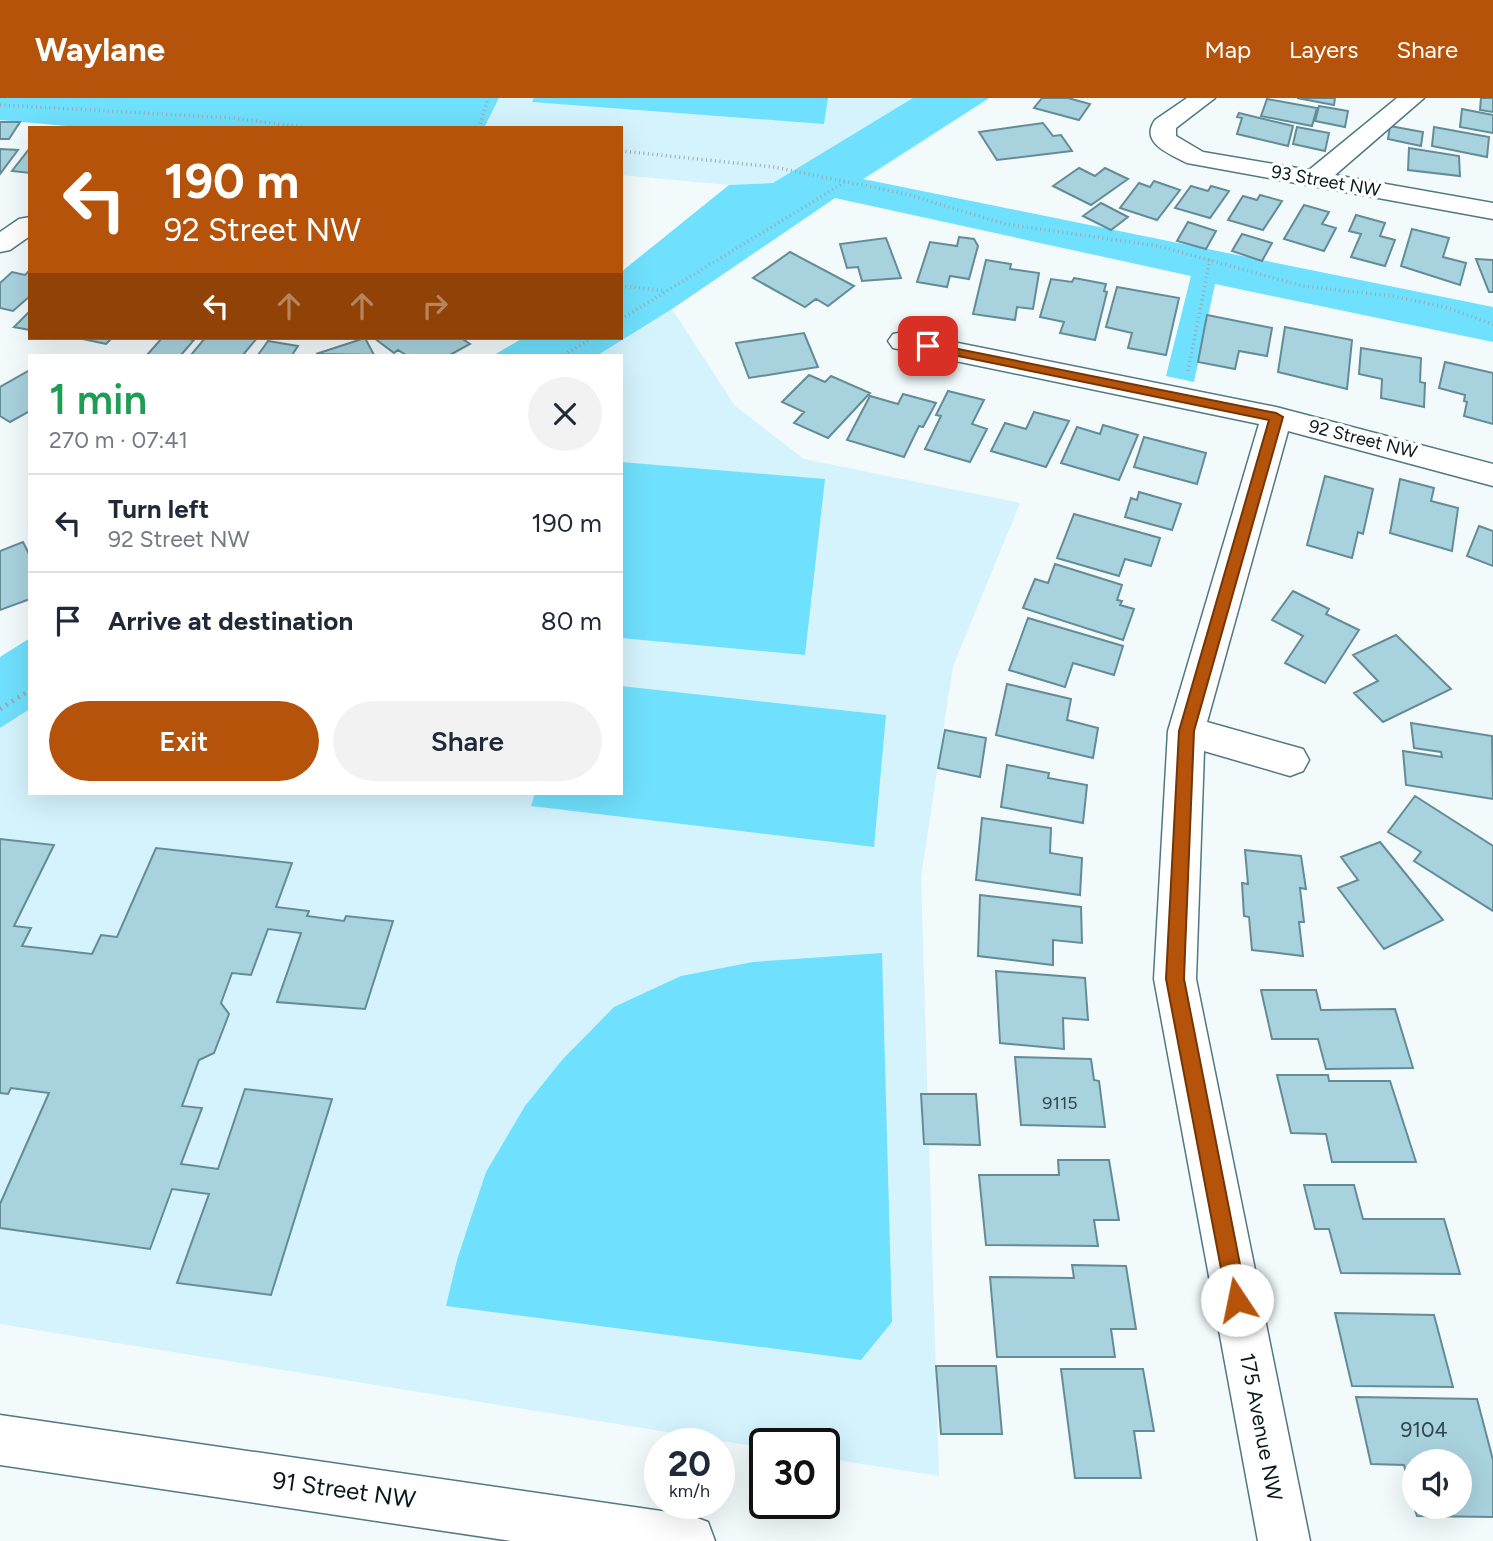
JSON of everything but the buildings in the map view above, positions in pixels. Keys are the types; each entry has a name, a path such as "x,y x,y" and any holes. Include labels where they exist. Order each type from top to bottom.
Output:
{"street":[{"name":"93 Street NW","path":"1203,98 1164,125 1163,139 1196,158 1493,211"},
{"path":"1314,179 1412,98"},
{"path":"0,222 28,225"},
{"path":"0,244 28,226"},
{"name":"92 Street NW","path":"902,341 1276,417 1493,475"},
{"name":"175 Avenue NW","path":"1276,417 1186,731 1175,979 1284,1541"},
{"path":"1186,731 1290,760"},
{"name":"91 Street NW","path":"0,1440 685,1541"}],"path":[{"path":"480,126 488,98"},
{"path":"0,105 51,110 233,117 295,126"},
{"path":"623,151 762,166 846,182 906,194 1004,224 1056,234 1114,239 1210,259 1303,286 1392,296 1445,307 1493,324"},
{"path":"623,318 846,182"},
{"path":"1183,397 1210,259"},
{"path":"623,286 667,291"},
{"path":"566,354 589,340"},
{"path":"0,709 28,691"}],"shaded area":[{"path":"0,98 499,98 485,126 67,126 0,120"},
{"path":"499,98 991,98 865,179 729,185 623,175 623,126 485,126"},
{"path":"534,98 828,98 824,124 532,102"},
{"path":"913,98 989,98 863,179 1493,307 1493,342 1215,284 1194,382 1166,376 1191,276 835,198 623,339 623,270 729,185 773,183"},
{"path":"672,309 735,406 804,459 1020,503 953,666 921,877 939,1476 840,1461 840,1428 749,1428 749,1445 735,1443 735,1428 644,1428 0,1324 0,728 28,710 28,795 623,795 623,354 600,354"},
{"path":"520,340 622,340 600,354 496,354"},
{"path":"623,462 825,479 805,655 623,638"},
{"path":"28,639 28,710 0,728 0,657"},
{"path":"623,686 886,715 874,847 531,806 534,795 623,795"},
{"path":"882,953 892,1322 861,1360 446,1306 457,1260 486,1172 525,1106 563,1059 614,1007 681,976 753,962"}],"route":[{"path":"928,346 1276,417 1186,731 1176,952 1175,979 1237,1300"}]}
